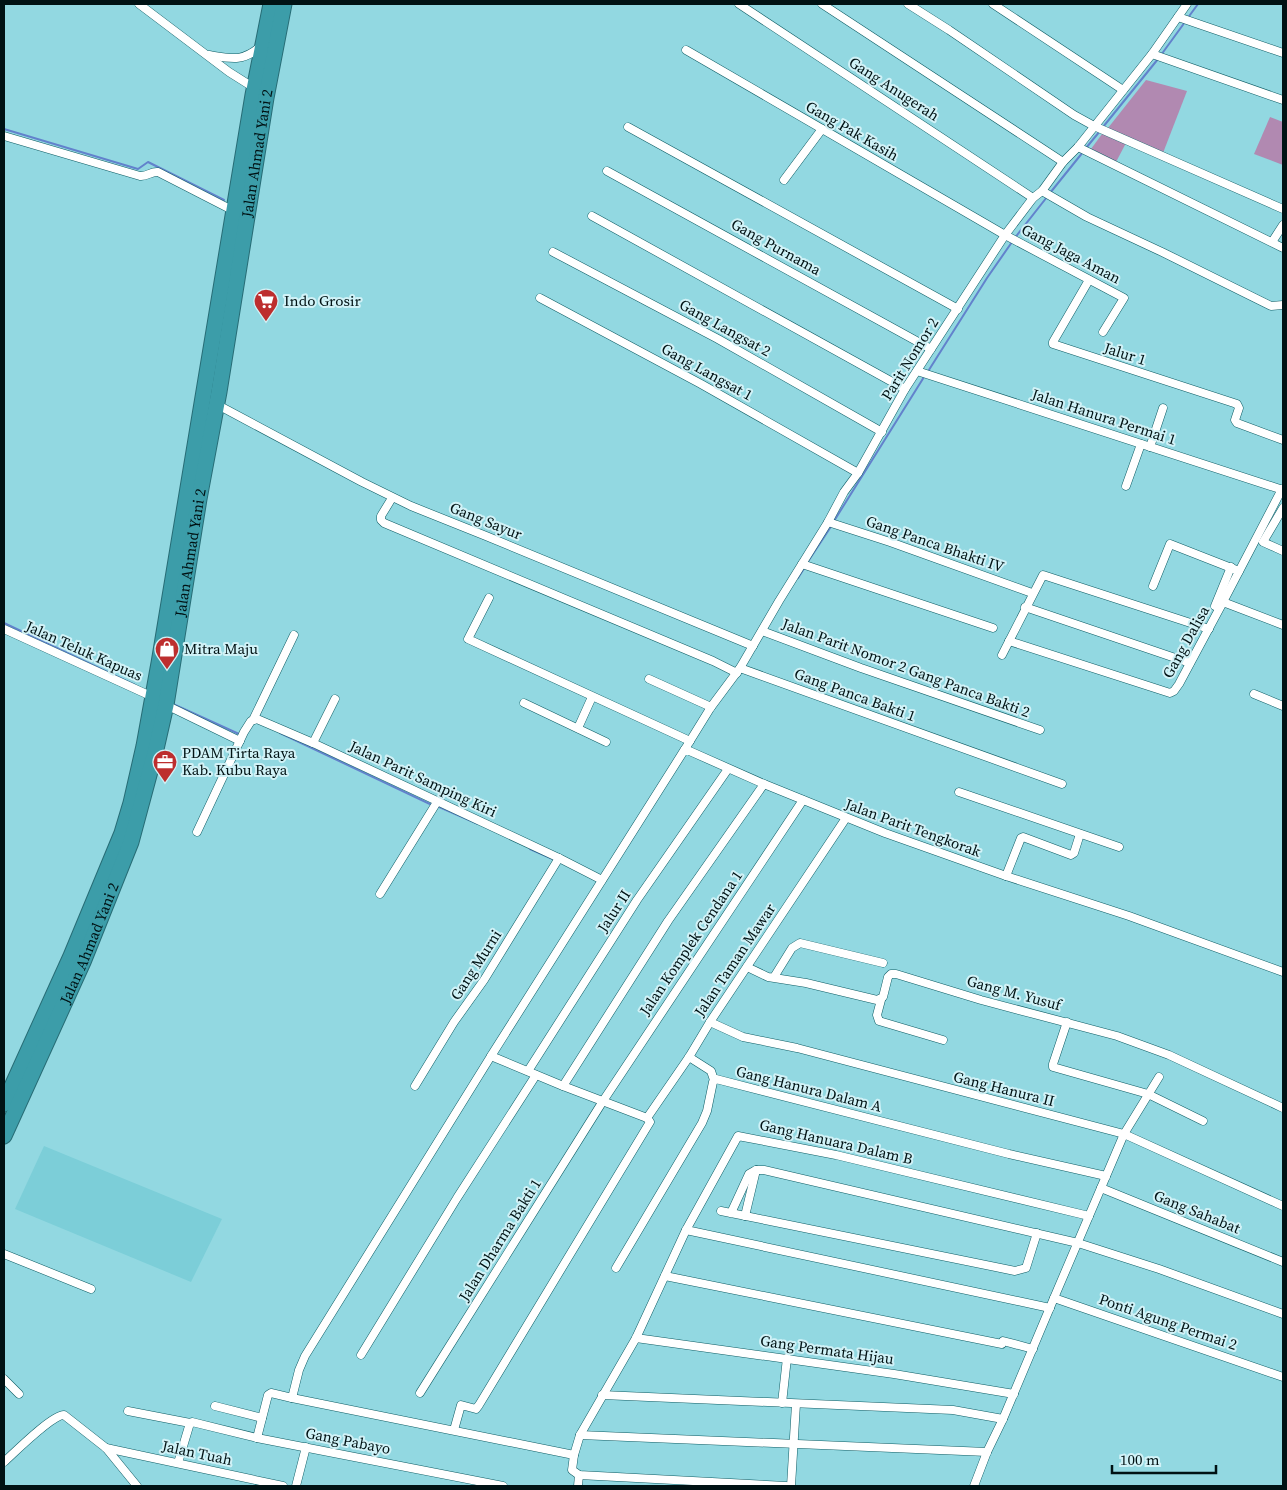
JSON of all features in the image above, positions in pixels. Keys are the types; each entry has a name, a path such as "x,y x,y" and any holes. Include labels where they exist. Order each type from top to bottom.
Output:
{"highway":[{"name":"Jalan Ahmad Yani 2","path":"192,498 216,404 261,90 263,45 271,4"},
{"name":"Jalan Ahmad Yani 2","path":"4,1136 83,962 131,842 147,786 234,211 261,90 284,4"},
{"name":"Jalan Ahmad Yani 2","path":"4,1104 71,956 122,833 160,698"}],"street":[{"path":"139,4 208,54 229,72 261,90"},
{"name":"Gang Anugerah","path":"739,4 1033,198"},
{"path":"822,4 1064,162"},
{"path":"993,4 1124,90"},
{"name":"Parit Nomor 2","path":"685,749 753,646 844,492 858,473 905,389 923,373 931,349 1005,235 1033,198 1042,191 1124,90 1187,4"},
{"path":"912,5 1074,115 1094,126 1283,209"},
{"path":"1178,17 1283,53"},
{"path":"208,54 242,59 263,45"},
{"name":"Gang Pak Kasih","path":"686,50 1005,235"},
{"path":"1152,54 1283,100"},
{"path":"628,128 958,309"},
{"path":"784,180 822,129"},
{"path":"4,136 140,176 158,172 234,211"},
{"path":"1078,147 1283,248"},
{"name":"Gang Purnama","path":"607,171 931,349"},
{"path":"1042,191 1087,217 1271,306 1283,305"},
{"path":"592,216 905,389"},
{"path":"1272,242 1283,225"},
{"name":"Gang Jaga Aman","path":"1005,235 1124,297 1103,332"},
{"name":"Gang Langsat 2","path":"553,252 710,335 882,432"},
{"name":"Jalur 1","path":"1089,280 1053,344 1237,404 1239,408 1235,420 1239,424 1283,440"},
{"name":"Gang Langsat 1","path":"540,298 701,384 858,473"},
{"name":"Jalan Hanura Permai 1","path":"923,373 1282,490"},
{"name":"Gang Sayur","path":"216,404 392,498 753,646"},
{"path":"1150,447 1163,408"},
{"path":"1126,486 1141,444"},
{"path":"1223,602 1282,490"},
{"name":"Gang Panca Bakti 1","path":"392,498 381,516 381,520 384,523 714,662 1062,784"},
{"path":"1283,508 1264,540 1266,544 1283,551"},
{"name":"Gang Panca Bhakti IV","path":"828,522 1032,593"},
{"path":"1153,586 1170,544 1239,571"},
{"path":"802,564 993,628"},
{"path":"1215,606 1231,567"},
{"path":"1002,655 1032,593 1043,575 1209,629"},
{"path":"489,598 468,639 690,742"},
{"name":"Gang Dalisa","path":"1008,641 1170,693 1174,691 1223,602 1283,625"},
{"path":"1025,607 1190,663"},
{"name":"Jalan Teluk Kapuas","path":"4,630 242,736"},
{"name":"Jalan Parit Nomor 2 Gang Panca Bakti 2","path":"762,631 861,668 1040,730"},
{"path":"197,832 242,736 253,720 294,635"},
{"path":"649,679 711,707"},
{"path":"1254,694 1283,706"},
{"path":"578,728 592,697"},
{"path":"313,743 334,698"},
{"path":"524,702 606,742"},
{"name":"Jalan Parit Samping Kiri","path":"253,720 261,720 313,743 435,805 559,858 602,880"},
{"path":"292,1398 302,1362 491,1056 685,749"},
{"name":"Jalan Parit Tengkorak","path":"685,749 846,818 1006,876 1129,916 1283,972"},
{"name":"Jalur II","path":"528,1071 637,900 728,768"},
{"path":"563,1086 668,921 764,784"},
{"path":"959,792 1119,847"},
{"name":"Jalan Komplek Cendana 1","path":"602,1101 803,800"},
{"path":"380,894 435,805"},
{"name":"Jalan Taman Mawar","path":"454,1430 462,1405 476,1409 479,1405 649,1124 647,1118 846,818"},
{"path":"1006,876 1020,838 1023,837 1071,854 1074,853 1080,834"},
{"name":"Gang Murni","path":"415,1086 454,1022 484,980 559,858"},
{"path":"774,977 792,948 800,943 883,963"},
{"path":"747,967 763,975 881,1000 877,1016 879,1020 943,1040"},
{"name":"Gang M. Yusuf","path":"881,1000 888,977 891,974 896,974 981,1000 1117,1036 1169,1055 1283,1108"},
{"name":"Gang Hanura II","path":"710,1022 743,1037 797,1048 1124,1134 1283,1206"},
{"path":"1067,1022 1053,1068 1148,1094 1203,1121"},
{"path":"491,1056 647,1118"},
{"path":"689,1057 711,1071 714,1080"},
{"path":"361,1355 457,1198 536,1075"},
{"path":"974,1486 1124,1134 1159,1078"},
{"name":"Gang Hanura Dalam A","path":"616,1268 702,1123 707,1112 714,1080 1009,1154 1106,1176"},
{"name":"Jalan Dharma Bakti 1","path":"420,1393 602,1101"},
{"name":"Gang Hanuara Dalam B","path":"578,1486 576,1474 572,1467 580,1435 636,1338 686,1230 739,1135 836,1155 1089,1216"},
{"path":"746,1216 756,1170"},
{"path":"731,1213 748,1174 756,1170 764,1170 1078,1243 1159,1269 1283,1314"},
{"name":"Gang Sahabat","path":"1101,1188 1283,1262"},
{"path":"722,1211 1015,1271 1026,1268 1037,1233"},
{"path":"686,1230 1050,1308"},
{"path":"4,1254 91,1289"},
{"path":"665,1276 893,1321 986,1342 1002,1344 1003,1341 1033,1349"},
{"name":"Ponti Agung Permai 2","path":"1054,1298 1283,1377"},
{"name":"Gang Permata Hijau","path":"636,1338 787,1358 1014,1394"},
{"path":"782,1403 787,1358"},
{"path":"4,1379 19,1394"},
{"path":"257,1438 269,1394 574,1455"},
{"path":"602,1395 953,1410 1003,1419"},
{"path":"790,1486 796,1404"},
{"path":"215,1406 262,1418"},
{"name":"Gang Pabayo","path":"128,1410 257,1438 503,1486"},
{"path":"4,1462 60,1415 66,1415 106,1448 137,1486"},
{"path":"178,1463 190,1424"},
{"path":"580,1435 987,1452"},
{"path":"296,1486 306,1447"},
{"name":"Jalan Tuah","path":"106,1448 283,1486"},
{"path":"576,1474 786,1486"}],"shaded area":[{"path":"1146,80 1187,91 1163,153 1108,128"},
{"path":"1270,117 1283,122 1283,165 1254,154"},
{"path":"1102,134 1126,143 1116,162 1091,149"},
{"path":"44,1146 222,1219 191,1282 15,1209"}],"waterway":[{"path":"1187,19 1198,4"},
{"path":"1161,55 1185,22"},
{"path":"1103,127 1158,59"},
{"path":"4,129 138,169 148,162 224,200"},
{"path":"1086,148 1100,131"},
{"path":"1050,193 1083,152"},
{"path":"1014,239 1047,197"},
{"path":"927,373 1012,242"},
{"path":"834,521 924,377"},
{"path":"807,563 832,525"},
{"path":"798,578 805,567"},
{"path":"4,623 135,685"},
{"path":"173,704 239,734"},
{"path":"280,733 432,805"},
{"path":"437,806 478,824"},
{"path":"530,849 555,860"}],"place":[{"name":"Indo Grosir","path":"266,322"},
{"name":"Mitra Maju","path":"167,670"},
{"name":"PDAM Tirta Raya Kab. Kubu Raya","path":"165,783"}]}
